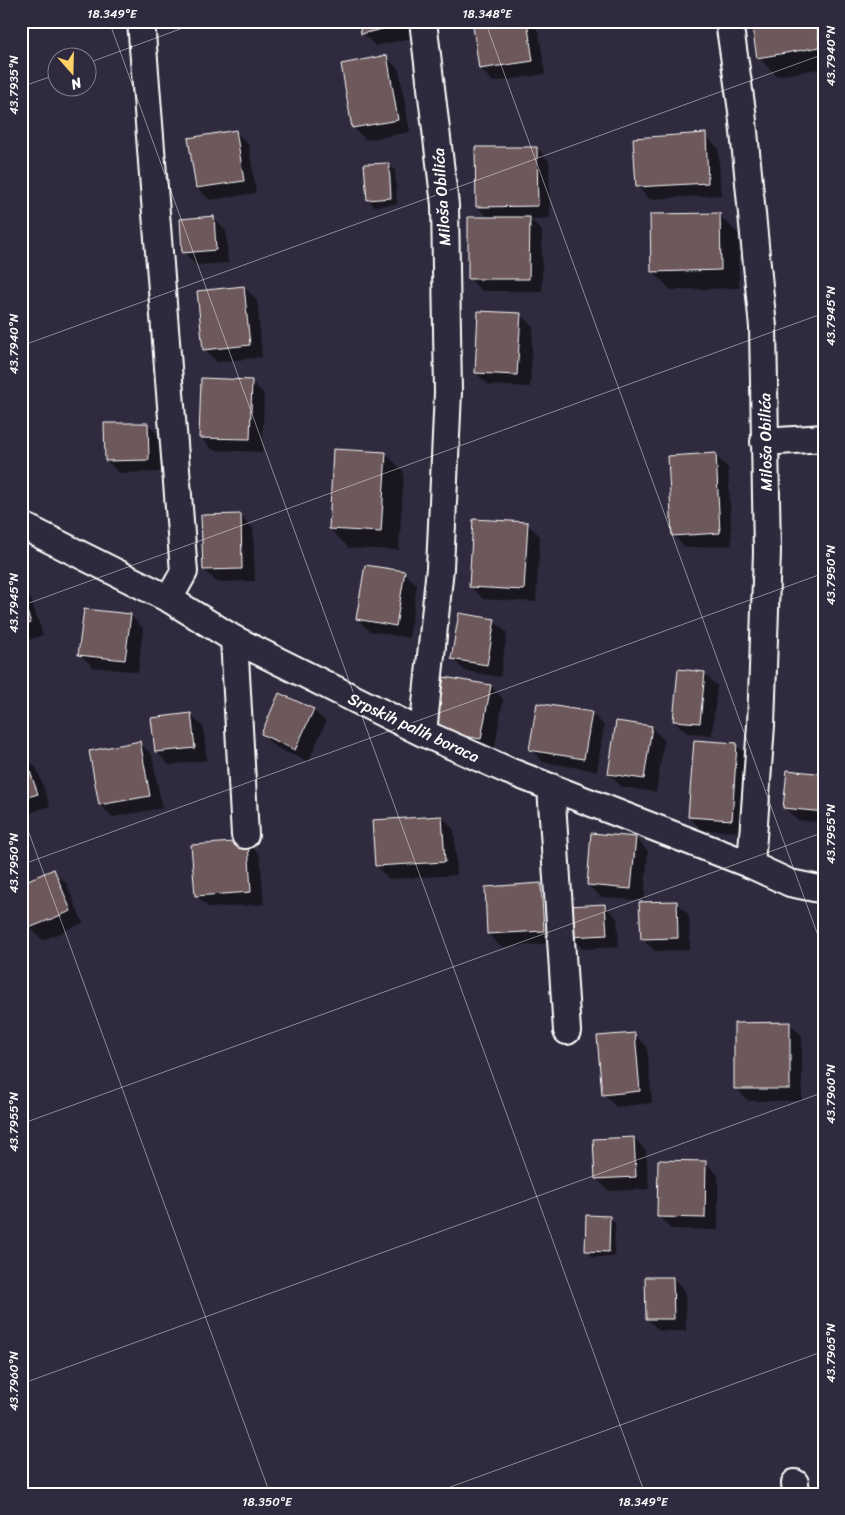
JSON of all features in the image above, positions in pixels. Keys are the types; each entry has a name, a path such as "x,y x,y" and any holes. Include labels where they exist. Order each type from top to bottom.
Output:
{"street":[{"path":"141,21 184,572 169,599"},
{"name":"Miloša Obilića","path":"423,21 445,204 448,392 440,568 423,733"},
{"name":"Miloša Obilića","path":"729,21 742,111 763,327 767,552 761,725 751,865"},
{"path":"764,442 824,438"},
{"name":"Srpskih palih boraca","path":"21,525 169,599 234,639 423,733 551,787 751,865 790,883 824,890"},
{"path":"234,639 245,835"},
{"path":"551,787 567,1031"}],"building":[{"path":"359,21 403,21 404,24 361,34"},
{"path":"502,21 527,21 533,61 479,69 473,26"},
{"path":"751,21 816,21 820,47 757,58"},
{"path":"387,55 398,120 352,128 341,64"},
{"path":"236,130 244,181 196,188 188,138"},
{"path":"706,133 708,183 636,187 633,138"},
{"path":"475,147 537,147 538,206 476,207"},
{"path":"389,163 391,198 367,200 364,164"},
{"path":"720,213 721,270 651,272 650,214"},
{"path":"214,216 216,250 182,253 180,219"},
{"path":"468,217 530,217 529,279 468,279"},
{"path":"244,286 250,345 203,350 197,291"},
{"path":"478,311 521,313 517,375 475,373"},
{"path":"201,378 252,380 250,439 199,438"},
{"path":"104,423 148,423 149,460 105,461"},
{"path":"333,449 386,452 381,532 329,529"},
{"path":"716,453 720,533 672,536 668,456"},
{"path":"241,514 242,569 203,570 201,515"},
{"path":"473,519 528,522 524,590 469,587"},
{"path":"365,565 405,571 396,626 356,619"},
{"path":"21,595 31,623 21,626"},
{"path":"84,609 131,614 125,660 78,655"},
{"path":"459,613 495,619 487,665 451,659"},
{"path":"678,669 705,672 700,723 673,721"},
{"path":"444,677 491,685 481,739 434,731"},
{"path":"279,693 314,709 295,750 261,734"},
{"path":"537,703 592,712 584,759 529,750"},
{"path":"191,713 195,748 155,752 151,718"},
{"path":"616,721 652,726 644,779 608,774"},
{"path":"694,740 737,743 732,820 688,817"},
{"path":"140,741 150,796 99,805 89,751"},
{"path":"24,755 38,794 21,799 21,756"},
{"path":"787,770 824,774 824,812 783,808"},
{"path":"442,816 445,862 375,866 372,820"},
{"path":"591,833 636,837 631,889 587,885"},
{"path":"248,841 251,892 195,896 191,845"},
{"path":"54,869 71,911 29,928 21,909 21,883"},
{"path":"541,883 544,931 487,934 485,887"},
{"path":"677,901 678,938 641,939 639,902"},
{"path":"605,904 607,935 569,937 568,906"},
{"path":"790,1022 790,1089 734,1089 734,1023"},
{"path":"635,1033 640,1091 602,1095 597,1036"},
{"path":"634,1137 636,1177 595,1179 593,1139"},
{"path":"658,1160 706,1161 705,1218 657,1217"},
{"path":"586,1215 610,1216 609,1252 585,1251"},
{"path":"645,1277 673,1277 674,1319 646,1319"}]}
